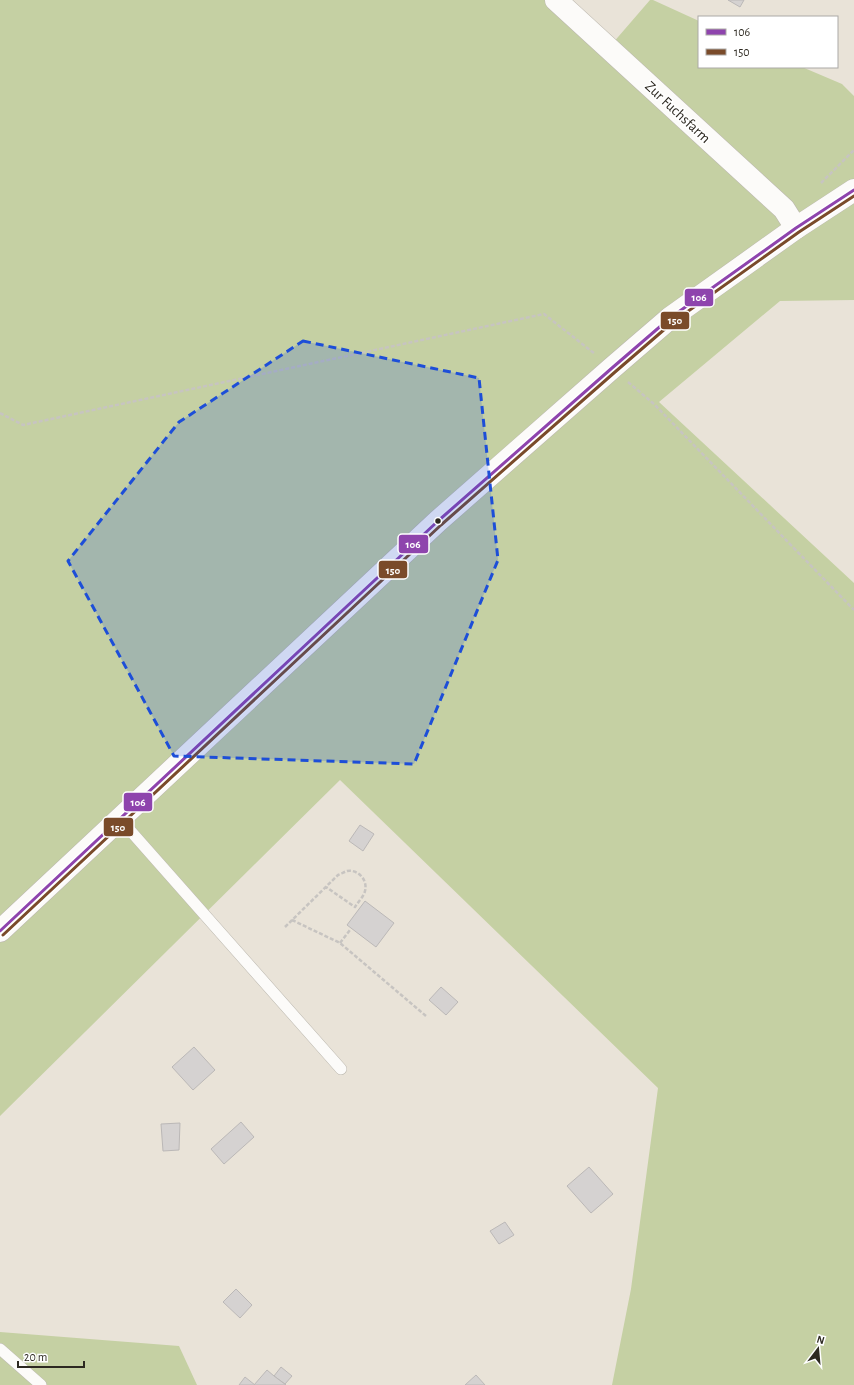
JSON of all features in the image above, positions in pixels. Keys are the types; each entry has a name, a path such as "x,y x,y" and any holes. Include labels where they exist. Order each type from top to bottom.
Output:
{"main road":[{"name":"Zur Fuchsfarm","path":"556,0 784,209 796,228"},
{"path":"0,931 438,521 612,368 670,318 796,228 854,190"}],"lane":[{"path":"120,819 341,1069"},
{"path":"0,1349 40,1385"}],"path":[{"path":"0,414 23,425 544,314 593,353"},
{"path":"612,368 654,404 854,610"},
{"path":"285,927 338,875 347,871 355,872 361,875 365,882 365,891 355,907 326,887"},
{"path":"292,920 340,943 426,1016"},
{"path":"340,943 350,930"}],"highlighted area":[{"path":"303,341 479,378 498,560 414,764 174,756 68,561 179,422"}],"green space":[{"path":"0,0 566,0 612,44 650,0 653,0 698,21 698,68 804,68 842,84 854,96 854,300 780,301 659,402 854,583 854,1385 612,1385 631,1289 658,1088 340,780 0,1116"},
{"path":"0,1332 179,1346 197,1385 0,1385"}],"building":[{"path":"728,0 744,0 740,7"},
{"path":"360,825 374,834 363,851 349,841"},
{"path":"365,901 394,923 376,947 347,925"},
{"path":"441,987 458,1002 446,1015 429,1000"},
{"path":"194,1047 215,1070 193,1090 172,1067"},
{"path":"241,1122 254,1137 224,1164 211,1149"},
{"path":"180,1123 179,1150 163,1151 161,1124"},
{"path":"589,1167 613,1194 591,1213 567,1186"},
{"path":"505,1222 514,1235 499,1244 490,1231"},
{"path":"236,1289 252,1305 240,1318 223,1302"},
{"path":"281,1367 292,1376 285,1384 274,1376"},
{"path":"267,1370 274,1376 286,1385 254,1385"},
{"path":"476,1375 485,1385 465,1385"},
{"path":"245,1377 255,1385 239,1385"}],"transit line":[{"name":"106","path":"0,931 438,521 612,368 670,318 796,228 854,190"},
{"name":"150","path":"3,935 441,525 615,372 673,322 799,232 854,196"}]}
